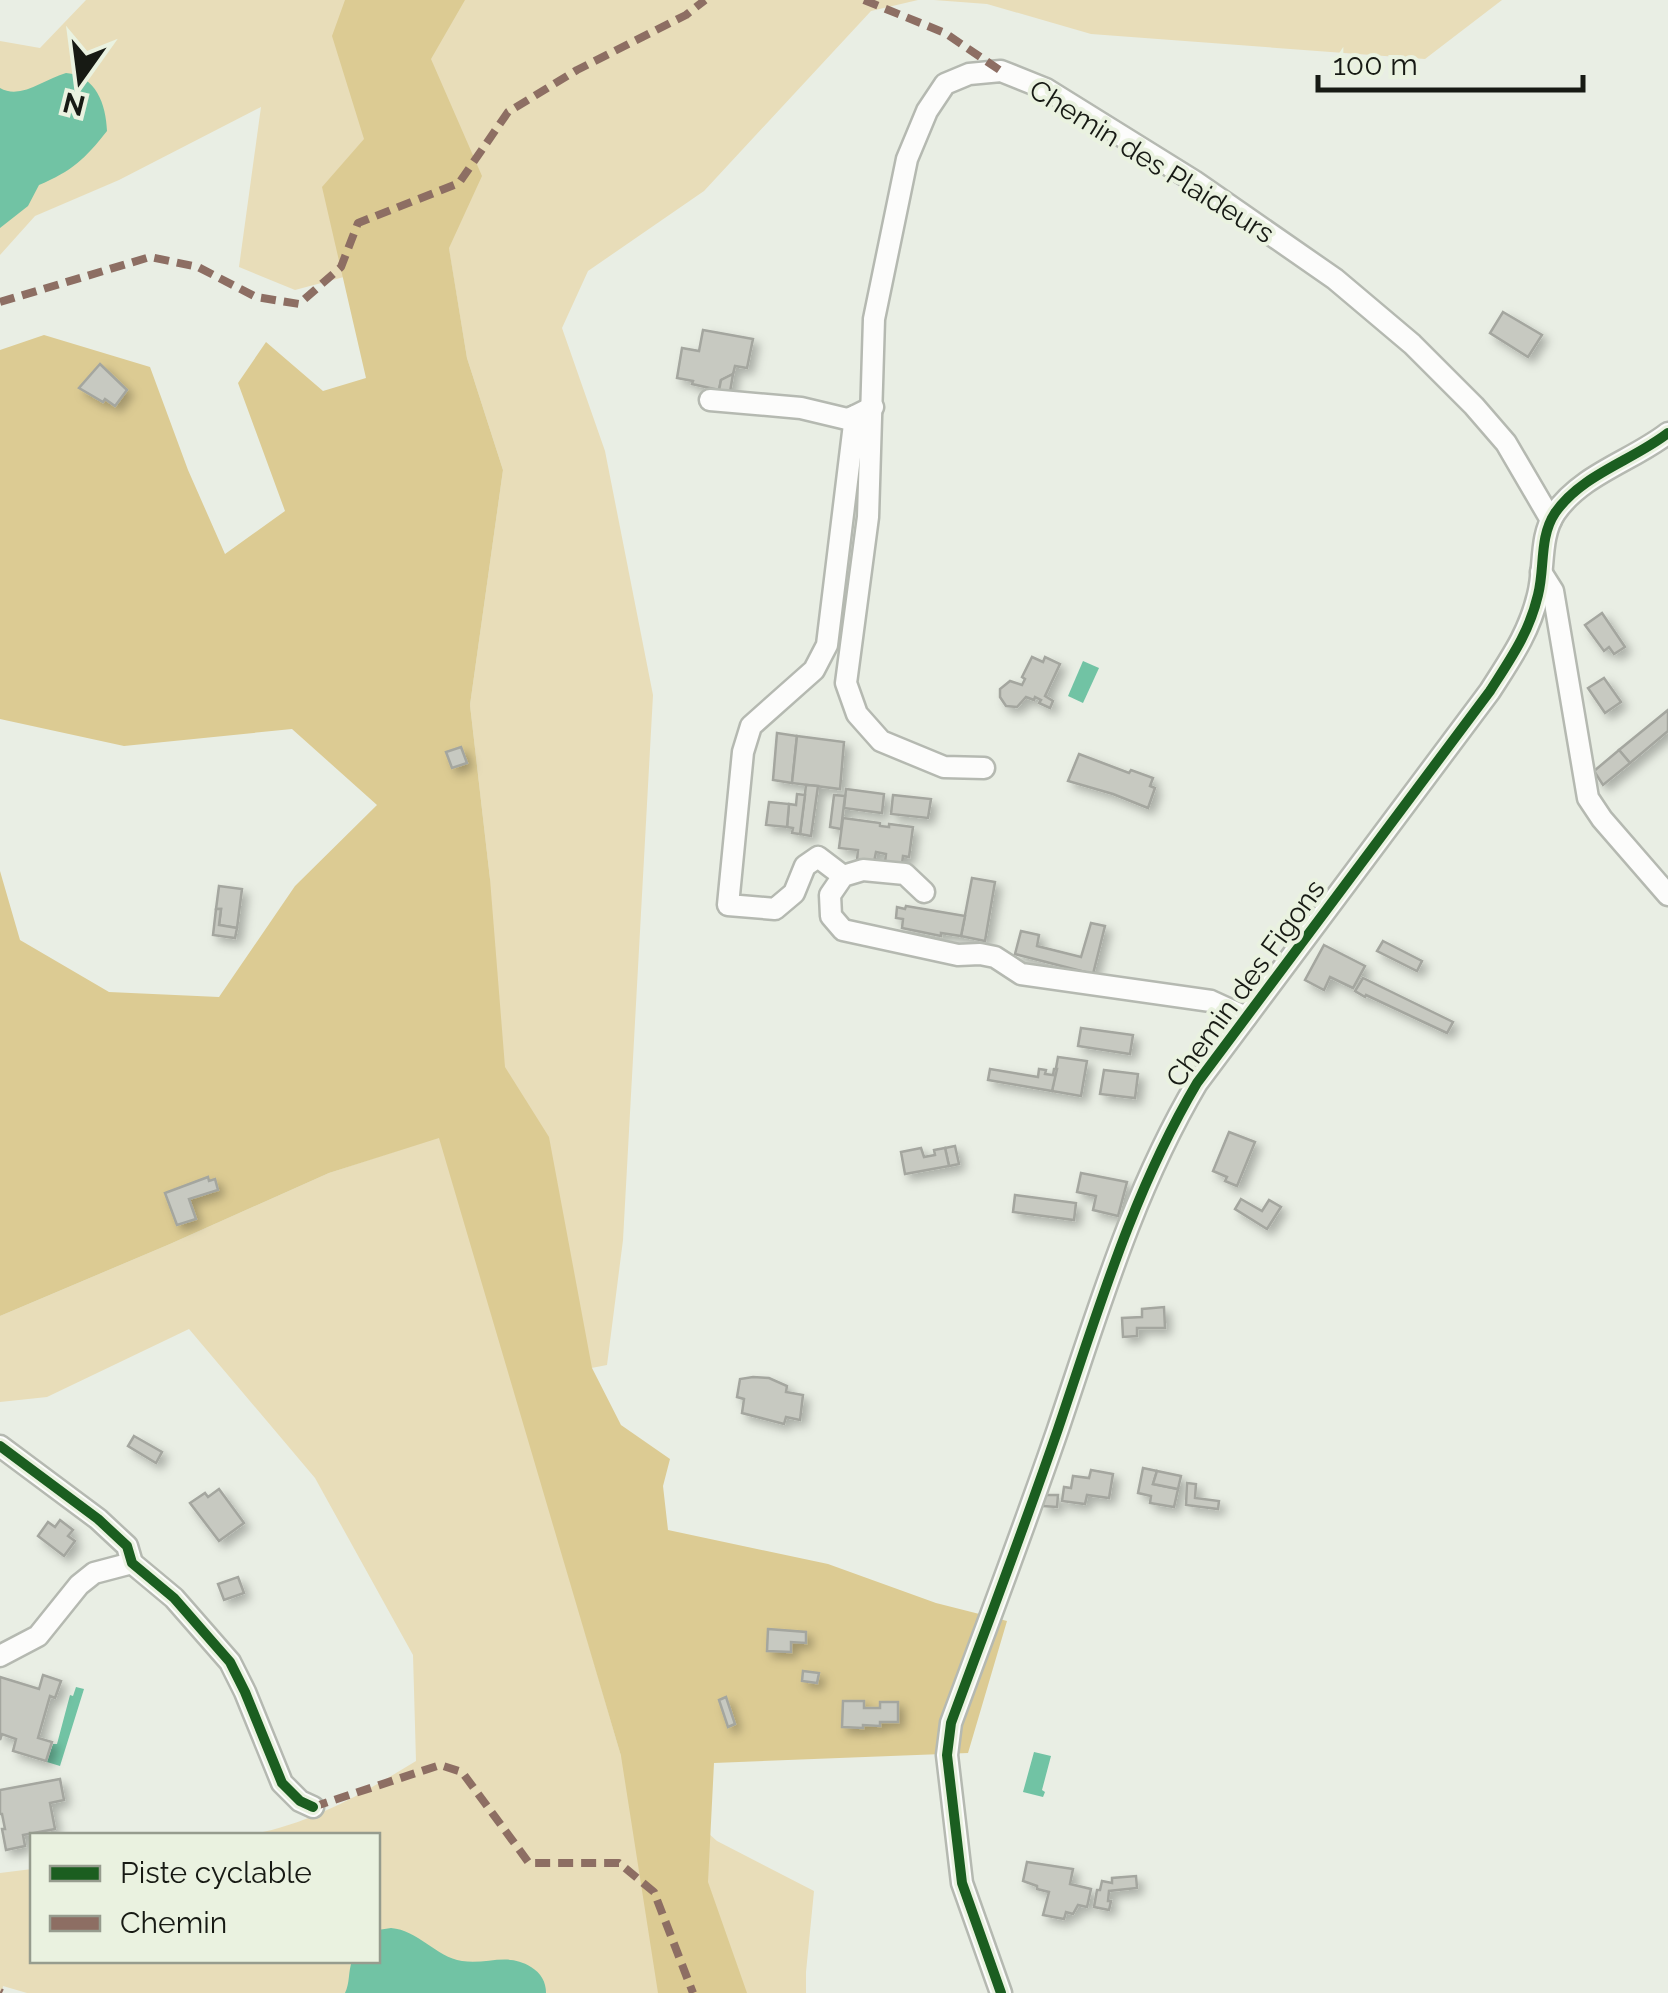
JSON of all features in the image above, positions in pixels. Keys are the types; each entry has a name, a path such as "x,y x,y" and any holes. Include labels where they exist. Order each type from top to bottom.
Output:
{"street":[{"name":"Chemin des Plaideurs","path":"984,768 944,766 881,741 856,714 846,683 868,517 864,412 874,319 907,159 927,111 945,84 970,74 1001,71 1046,89 1194,181 1335,279 1412,344 1506,443 1552,520"},
{"path":"710,400 801,408 847,420 864,412"},
{"path":"844,876 818,857 805,866 794,893 775,909 728,905 743,752 752,726 814,670 828,645 864,412"},
{"name":"Chemin des Figons","path":"1001,1993 962,1883 947,1755 951,1723 1144,1185 1196,1082 1490,691 1524,638 1539,592 1546,532 1555,513 1580,485 1668,433"},
{"path":"1541,572 1553,592 1588,798 1668,896"},
{"path":"924,892 905,874 863,870 844,876 830,895 831,916 843,930 958,955 980,954 996,958 1021,974 1211,1001 1246,1016"},
{"path":"0,1446 98,1519 126,1546 132,1563 174,1598 230,1662 282,1783 300,1801 313,1807"},
{"path":"0,1656 38,1636 79,1584 94,1573 132,1563"}],"shaded area":[{"path":"86,0 918,0 871,11 704,191 588,271 562,328 605,451 653,695 623,1240 607,1365 513,1383 621,1756 717,1841 814,1891 806,1993 27,1993 3,1986 0,1993 0,1873 30,1869 30,1963 380,1963 380,1833 257,1833 314,1816 416,1761 413,1655 315,1478 189,1329 47,1397 0,1402 0,1316 329,1173 439,1137 490,879 470,705 503,470 467,358 449,249 295,290 239,267 261,107 119,180 35,216 0,255 0,41 40,48"},
{"path":"345,0 465,0 431,59 482,176 449,248 467,358 503,470 470,705 490,879 505,1067 549,1137 592,1368 621,1425 670,1459 663,1486 668,1530 828,1564 936,1603 1007,1621 968,1753 714,1763 708,1882 747,1993 658,1993 621,1756 439,1138 329,1173 0,1316 0,871 20,940 109,992 219,997 295,886 377,805 292,729 124,746 0,719 0,350 44,335 150,367 188,470 225,554 285,511 238,383 266,342 323,391 366,378 322,187 364,139 332,36"},
{"path":"934,0 1502,0 1425,59 1091,34 987,4"},
{"path":"66,73 85,80 97,93 107,131 77,163 39,185 28,206 0,228 0,88 16,92"},
{"path":"1083,661 1099,668 1083,703 1068,696"},
{"path":"76,1687 84,1689 60,1766 47,1762"},
{"path":"1034,1752 1051,1756 1043,1797 1023,1792"},
{"path":"380,1930 410,1933 453,1959 522,1963 540,1975 546,1993 345,1993 352,1963 380,1963"}],"building":[{"path":"1503,312 1542,335 1528,357 1490,333"},
{"path":"703,330 753,339 747,368 735,366 733,374 721,380 719,390 677,378 682,348 699,351"},
{"path":"100,364 127,390 115,406 79,388"},
{"path":"733,374 730,392 719,390 721,380"},
{"path":"1602,613 1625,647 1614,654 1609,647 1604,651 1585,625"},
{"path":"1032,657 1043,662 1045,657 1060,664 1045,696 1053,701 1050,708 1035,697 1026,697 1017,707 1006,706 1000,689 1010,681 1022,685"},
{"path":"1604,678 1621,702 1605,713 1588,688"},
{"path":"1668,710 1668,731 1630,763 1619,750"},
{"path":"777,733 797,736 792,783 773,780"},
{"path":"797,736 844,742 840,789 792,783"},
{"path":"461,747 467,763 452,768 446,752"},
{"path":"1619,750 1630,763 1603,785 1594,771"},
{"path":"1079,754 1153,778 1150,786 1155,788 1148,808 1068,781"},
{"path":"806,785 818,786 811,836 800,834"},
{"path":"846,789 884,794 882,813 844,808"},
{"path":"797,794 805,795 800,834 787,827 789,804 796,805"},
{"path":"834,795 845,796 841,829 830,827"},
{"path":"893,795 931,799 928,818 891,814"},
{"path":"769,802 789,804 787,827 766,825"},
{"path":"843,818 880,826 913,827 909,857 903,856 902,864 885,862 886,854 876,852 874,862 857,860 858,850 839,848"},
{"path":"972,878 995,882 985,941 961,936"},
{"path":"219,886 242,889 237,928 219,925"},
{"path":"897,907 965,916 961,936 902,928 903,919 896,918"},
{"path":"216,909 221,909 219,925 237,928 235,938 213,935"},
{"path":"1091,923 1105,926 1093,974 1015,954 1021,931 1039,935 1037,946 1081,957"},
{"path":"1383,941 1422,961 1417,971 1377,951"},
{"path":"1324,945 1365,966 1353,988 1330,977 1324,990 1305,980"},
{"path":"1363,978 1453,1022 1447,1033 1355,991"},
{"path":"1081,1028 1133,1035 1130,1054 1078,1046"},
{"path":"1058,1057 1087,1061 1081,1096 1052,1091"},
{"path":"990,1069 1038,1077 1039,1069 1053,1075 1057,1069 1052,1091 988,1080"},
{"path":"1104,1070 1138,1074 1135,1098 1100,1094"},
{"path":"1229,1132 1255,1142 1237,1186 1213,1171"},
{"path":"955,1146 959,1164 949,1166 945,1148"},
{"path":"921,1148 924,1157 945,1148 949,1166 905,1174 901,1152"},
{"path":"1081,1173 1127,1182 1118,1216 1093,1210 1096,1196 1077,1192"},
{"path":"208,1177 209,1181 215,1179 218,1190 189,1199 196,1219 177,1225 165,1193"},
{"path":"1015,1195 1076,1203 1074,1220 1013,1212"},
{"path":"1241,1199 1262,1211 1269,1200 1281,1207 1267,1229 1235,1209"},
{"path":"1164,1307 1165,1328 1137,1328 1137,1336 1123,1337 1122,1318 1142,1317 1142,1309"},
{"path":"769,1378 787,1386 786,1392 803,1395 800,1420 786,1417 784,1424 742,1413 744,1399 737,1397 740,1379"},
{"path":"134,1436 162,1452 156,1463 128,1446"},
{"path":"1143,1468 1157,1471 1153,1484 1178,1489 1174,1507 1150,1503 1151,1496 1138,1493"},
{"path":"1091,1470 1113,1474 1109,1498 1087,1495 1085,1504 1062,1501 1064,1487 1071,1488 1073,1476 1089,1478"},
{"path":"1157,1471 1181,1476 1178,1489 1153,1484"},
{"path":"1187,1483 1196,1484 1195,1498 1219,1501 1218,1509 1186,1505"},
{"path":"219,1489 244,1523 219,1541 190,1503"},
{"path":"1043,1495 1058,1495 1057,1507 1043,1506"},
{"path":"60,1520 73,1530 68,1536 75,1541 64,1556 38,1536 48,1522 55,1527"},
{"path":"238,1577 244,1593 224,1600 218,1584"},
{"path":"768,1629 806,1632 806,1643 791,1642 791,1652 767,1651"},
{"path":"803,1671 819,1673 817,1683 802,1681"},
{"path":"43,1675 61,1681 55,1698 50,1696 38,1738 52,1742 46,1761 13,1751 16,1739 2,1734 0,1740 0,1677 39,1689"},
{"path":"726,1697 735,1724 728,1727 719,1700"},
{"path":"843,1701 864,1701 864,1708 880,1708 880,1702 898,1702 898,1722 842,1727"},
{"path":"60,1779 64,1800 50,1803 55,1829 23,1835 25,1846 6,1850 0,1790"},
{"path":"1027,1862 1073,1869 1070,1884 1091,1889 1087,1907 1078,1905 1073,1914 1066,1912 1064,1919 1043,1915 1049,1892 1023,1881"},
{"path":"1136,1876 1137,1888 1109,1891 1109,1910 1094,1907 1102,1881 1112,1883 1112,1878"}],"marked path":[{"path":"0,302 150,257 198,267 256,297 299,304 341,267 358,223 459,183 508,112 577,70 686,15 705,0"},
{"path":"864,0 945,33 1001,71"},
{"path":"313,1807 440,1765 462,1772 529,1863 619,1863 654,1892 693,1993"}],"cycle path":[{"path":"1001,1993 962,1883 947,1755 951,1723 1135,1209 1197,1083 1490,691 1512,656 1534,609 1547,532 1555,513 1593,478 1668,433"},
{"path":"0,1446 98,1519 127,1546 132,1563 174,1598 230,1662 282,1783 300,1801 313,1807"}]}
